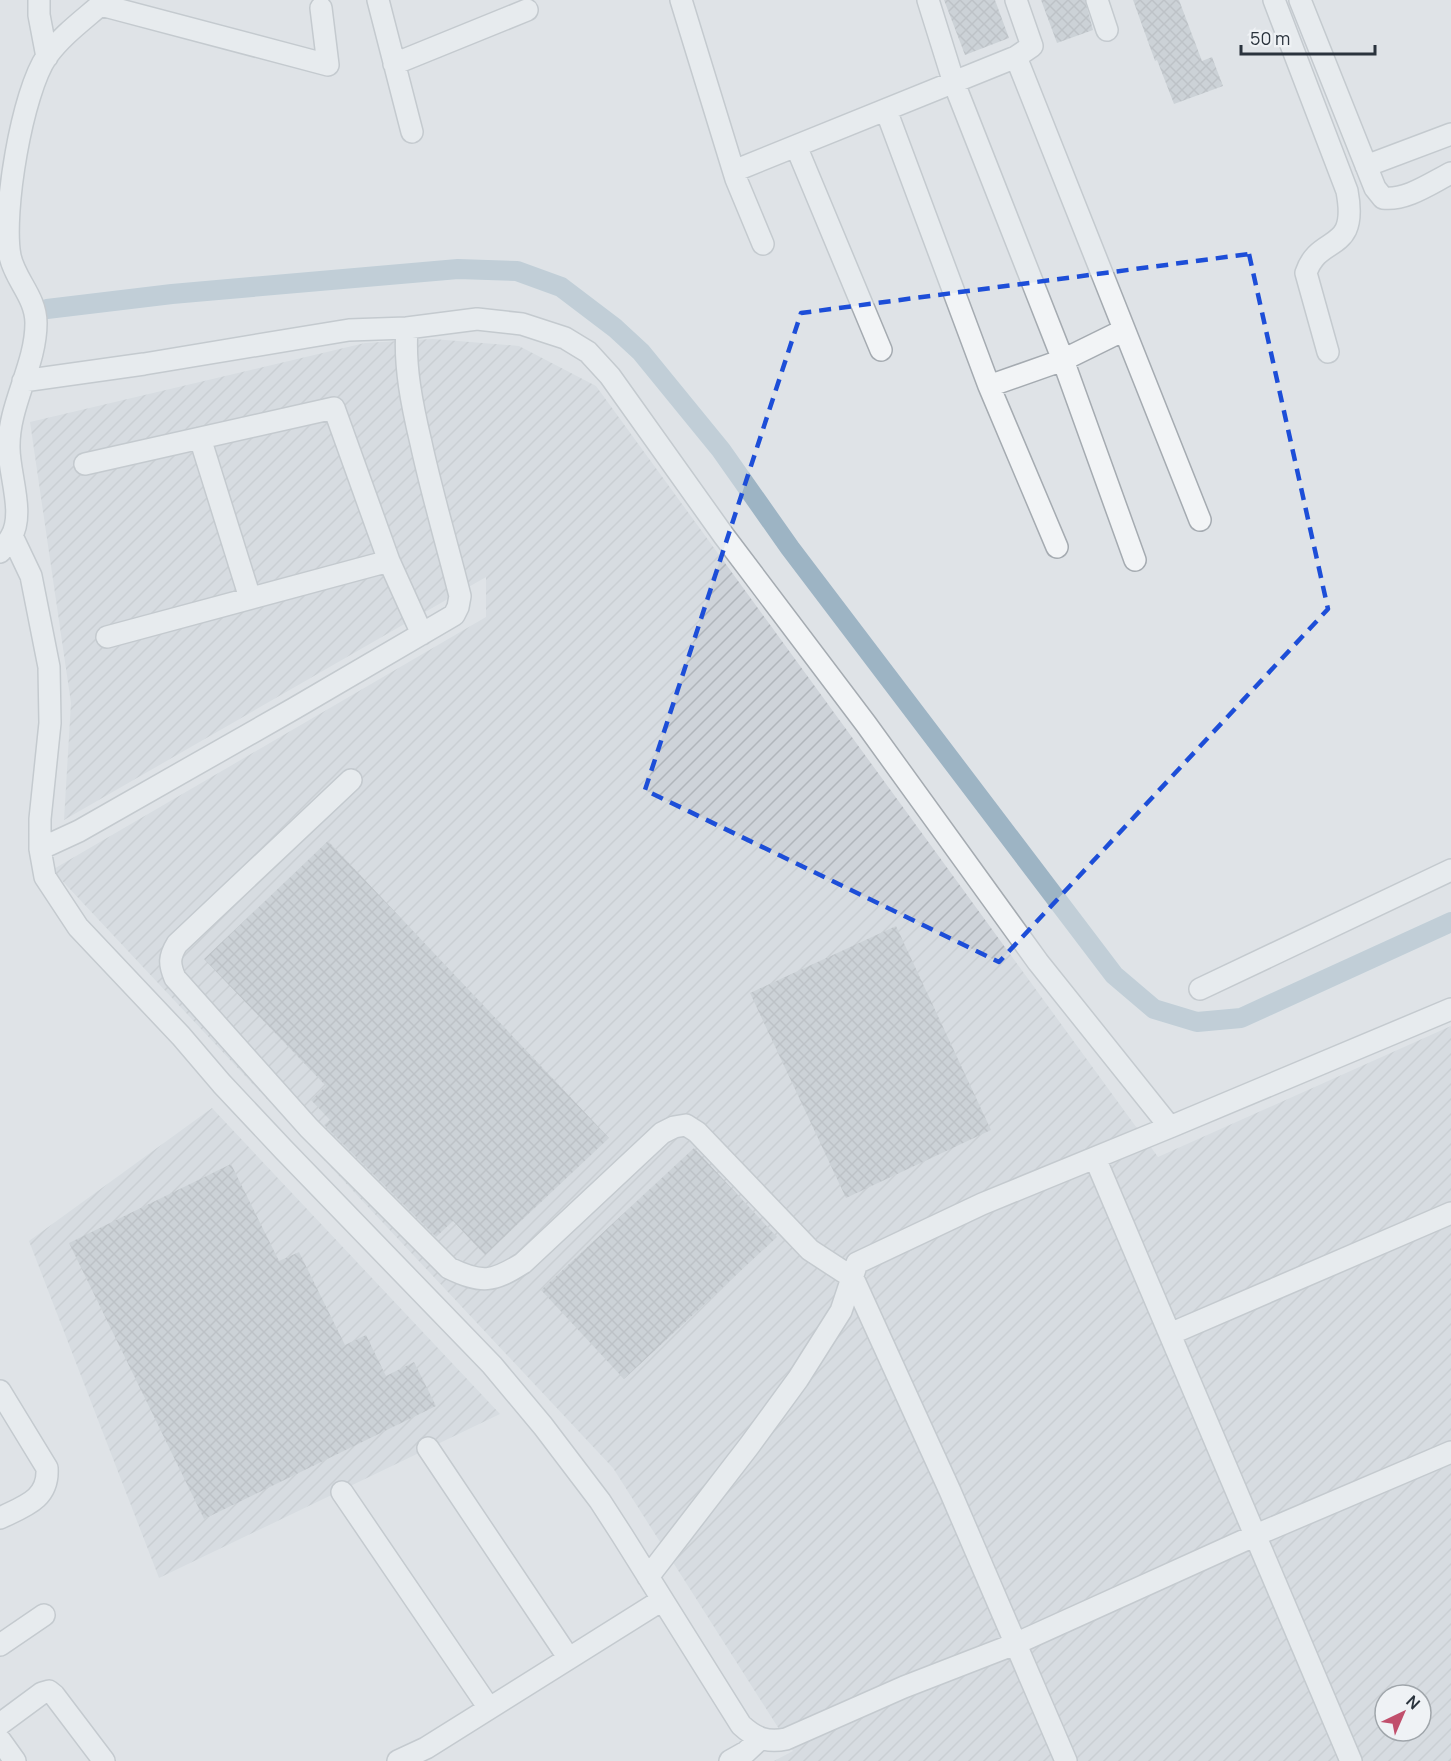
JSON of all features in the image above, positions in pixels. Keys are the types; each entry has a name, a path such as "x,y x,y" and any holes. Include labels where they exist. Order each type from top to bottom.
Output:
{"street":[{"path":"39,0 39,15 47,57"},
{"path":"378,0 412,132"},
{"path":"681,0 734,171 763,244"},
{"path":"928,0 954,82 1063,360 1135,560"},
{"path":"734,171 1016,57 1032,46 1016,0"},
{"path":"1096,0 1107,30"},
{"path":"1274,0 1347,191 1351,212 1347,229 1334,244 1317,254 1310,262 1306,273 1328,352"},
{"path":"1300,0 1375,188 1383,198 1393,200 1451,173"},
{"path":"321,8 328,65 104,2 65,35 47,57 36,75 25,112 16,157 7,234 11,259 33,302 36,322 34,340 9,428 9,449 17,517 6,544 32,576 49,667 50,723 41,810 40,849 45,877 78,927 173,1027 284,1150 492,1365 543,1426 594,1493 741,1725 760,1739 774,1741 786,1739 904,1687 1015,1644 1256,1535 1451,1452"},
{"path":"394,64 527,10"},
{"path":"1016,57 1200,520"},
{"path":"886,110 989,386 1057,548"},
{"path":"1366,166 1451,134"},
{"path":"796,146 881,350"},
{"path":"23,381 144,364 349,330 477,320 522,324 565,338 588,352 610,376 724,536 866,724 1038,962 1170,1127"},
{"path":"40,849 79,831 454,615 460,596 432,493 415,418 406,345 407,327"},
{"path":"989,386 1063,360 1124,330"},
{"path":"85,464 334,408 389,561 422,634"},
{"path":"200,438 250,598"},
{"path":"107,637 389,561"},
{"path":"351,780 177,944 170,956 169,966 175,978 309,1128 449,1268 466,1276 484,1279 502,1276 523,1263 662,1133 674,1127 686,1125 697,1132 810,1250 853,1278 950,1491 1066,1761"},
{"path":"1200,989 1451,870"},
{"path":"648,1577 798,1379 841,1311 857,1263 982,1204 1451,1009"},
{"path":"1095,1158 1351,1761"},
{"path":"1170,1334 1451,1213"},
{"path":"0,1391 47,1468 48,1481 44,1491 32,1501 0,1518"},
{"path":"428,1448 568,1657"},
{"path":"342,1492 489,1708"},
{"path":"398,1761 426,1748 662,1600"},
{"path":"0,1645 44,1615"},
{"path":"0,1724 42,1693 49,1691 104,1761"},
{"path":"730,1761 746,1752 760,1739"},
{"path":"0,1740 15,1761"}],"highlighted area":[{"path":"1249,254 1328,609 999,962 645,790 801,313"}],"shaded area":[{"path":"433,339 519,346 596,386 1158,1157 1451,1026 1451,1761 774,1761 793,1751 613,1468 52,870 486,617 486,577 64,820 71,703 30,422 365,343"},
{"path":"212,1108 500,1414 159,1578 29,1241"}],"building":[{"path":"944,0 995,0 1009,38 965,55"},
{"path":"1041,0 1085,0 1093,30 1057,43"},
{"path":"1133,0 1179,0 1202,61 1212,57 1223,86 1174,104 1157,60 1155,61"},
{"path":"328,841 609,1138 485,1255 453,1221 436,1237 324,1125 330,1120 311,1100 326,1086 204,959"},
{"path":"896,926 991,1130 846,1198 750,993"},
{"path":"694,1148 777,1237 624,1379 541,1290"},
{"path":"231,1164 279,1261 299,1252 345,1345 366,1335 386,1376 414,1362 436,1406 204,1519 69,1243"}],"waterway":[{"path":"47,309 172,294 458,269 517,271 561,287 615,328 641,352 721,450 790,548 1114,975 1154,1009 1197,1022 1241,1018 1451,922"}]}
